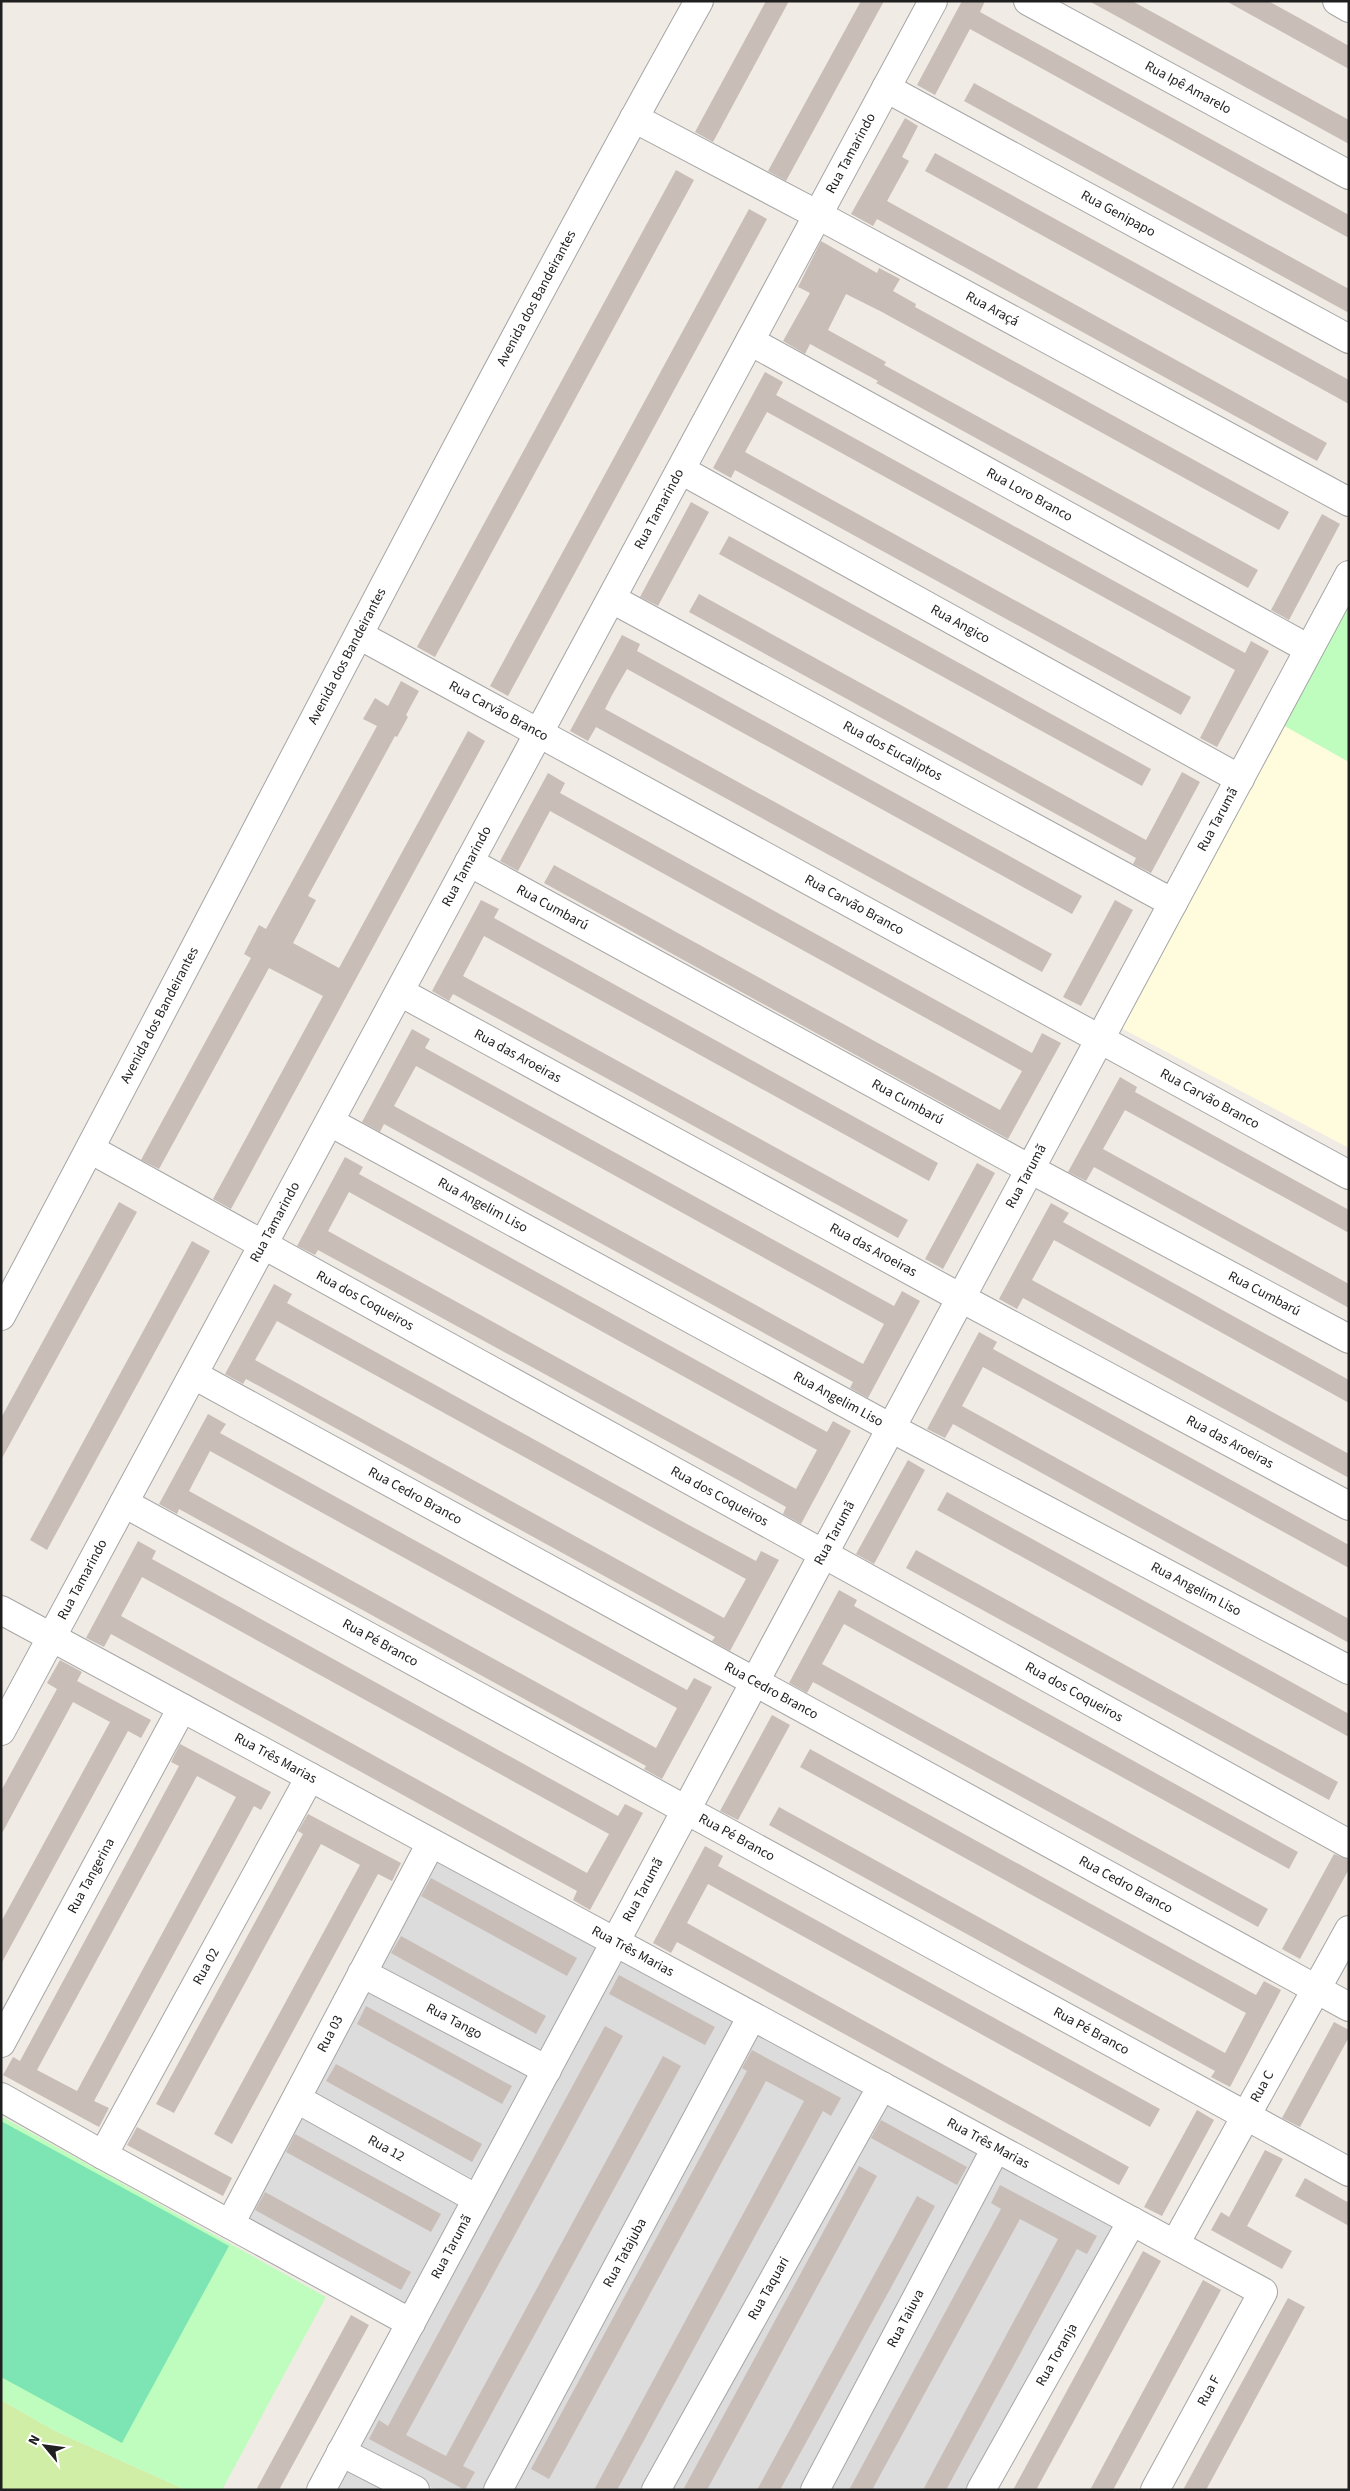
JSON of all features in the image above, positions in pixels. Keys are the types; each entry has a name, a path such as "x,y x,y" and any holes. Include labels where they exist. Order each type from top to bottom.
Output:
{"street":[{"name":"Avenida dos Bandeirantes","path":"1,1316 359,635 634,118 699,1"},
{"name":"Rua Tamarindo","path":"1,1732 933,1"},
{"name":"Rua Ipê Amarelo","path":"1028,1 1349,175"},
{"path":"1337,1 1349,8"},
{"name":"Rua Genipapo","path":"886,88 1349,339"},
{"name":"Rua Araçá","path":"634,118 818,215 1349,502"},
{"name":"Rua Loro Branco","path":"750,342 1309,649"},
{"name":"Rua Angico","path":"681,470 1240,778"},
{"name":"Rua Tarumã","path":"321,2490 1349,575"},
{"name":"Rua dos Eucaliptos","path":"612,598 1173,903"},
{"name":"Rua Carvão Branco","path":"359,635 540,732 1349,1175"},
{"name":"Rua Cumbarú","path":"469,862 1030,1169 1349,1339"},
{"name":"Rua das Aroeiras","path":"400,992 961,1298 1349,1506"},
{"name":"Rua Angelim Liso","path":"330,1122 891,1428 1349,1670"},
{"name":"Rua dos Coqueiros","path":"90,1149 1349,1844"},
{"name":"Rua Cedro Branco","path":"194,1374 1349,2007"},
{"name":"Rua Pé Branco","path":"124,1503 1349,2172"},
{"name":"Rua Três Marias","path":"1,1610 1263,2292"},
{"name":"Rua Tangerina","path":"1,2043 182,1708"},
{"name":"Rua 02","path":"102,2155 310,1777"},
{"name":"Rua 03","path":"230,2224 431,1842"},
{"name":"Rua C","path":"1176,2244 1349,1930"},
{"name":"Rua Tango","path":"362,1973 547,2070"},
{"name":"Rua Tatajuba","path":"498,2490 752,2016"},
{"name":"Rua Taquari","path":"656,2490 882,2086"},
{"path":"1,2097 102,2155 411,2323"},
{"name":"Rua 12","path":"297,2099 477,2199"},
{"name":"Rua Taiuva","path":"815,2490 996,2148"},
{"name":"Rua Toranja","path":"981,2490 1132,2221"},
{"name":"Rua F","path":"1155,2490 1263,2292"},
{"path":"342,2452 415,2490"}],"shaded area":[{"path":"1283,725 1349,762 1349,1148 1121,1028"},
{"path":"437,1858 601,1945 543,2054 379,1967"},
{"path":"624,1950 746,2013 487,2490 436,2490 354,2448"},
{"path":"371,1985 535,2072 477,2181 313,2094"},
{"path":"750,2022 872,2085 652,2490 497,2490"},
{"path":"875,2091 997,2155 815,2490 659,2490"},
{"path":"301,2114 466,2200 408,2309 244,2223"},
{"path":"997,2161 1119,2224 975,2490 820,2490"},
{"path":"349,2463 400,2490 335,2490"}],"green space":[{"path":"1349,606 1349,762 1283,725"},
{"path":"1,2116 326,2297 222,2490 186,2490 55,2431 1,2400"},
{"path":"1,2121 229,2246 122,2443 1,2377"},
{"path":"1,2400 55,2431 186,2490 1,2490"}],"building":[{"path":"766,1 789,1 713,142 695,132"},
{"path":"861,1 884,1 786,181 768,171"},
{"path":"962,1 985,1 980,12 1349,215 1349,238 970,29 935,95 917,85"},
{"path":"1089,1 1132,1 1349,120 1349,144"},
{"path":"1226,1 1268,1 1301,19 1349,46 1349,69"},
{"path":"974,83 1349,289 1349,313 964,101"},
{"path":"905,118 918,126 902,157 909,161 887,201 1327,443 1317,461 877,219 873,226 851,214"},
{"path":"935,153 1349,380 1349,404 925,171"},
{"path":"676,170 694,180 435,657 417,647"},
{"path":"749,209 767,219 508,696 490,686"},
{"path":"821,241 877,273 879,268 900,279 893,291 916,304 915,307 1289,512 1279,530 846,294 828,330 886,362 884,365 1258,570 1248,588 876,383 878,381 810,344 805,354 783,341 810,293 798,287"},
{"path":"765,372 783,382 776,395 1245,653 1251,641 1269,651 1217,747 1200,738 1235,670 1187,643 767,412 745,452 1191,697 1181,715 735,470 731,478 713,468"},
{"path":"691,502 709,512 658,606 640,597"},
{"path":"1322,514 1340,524 1289,620 1271,610"},
{"path":"729,536 1151,769 1142,786 719,554"},
{"path":"699,594 1146,840 1182,772 1200,782 1151,873 1133,864 1136,858 689,612"},
{"path":"622,635 640,644 637,651 1082,896 1072,914 627,669 612,695 605,709 1052,954 1042,972 596,727 588,741 570,731"},
{"path":"401,681 419,691 406,715 408,717 397,737 395,736 308,896 316,900 293,943 339,968 468,731 485,741 231,1209 213,1199 323,996 269,968 159,1169 141,1160 251,958 244,954 259,925 266,929 377,726 363,719 375,698 388,706"},
{"path":"548,773 565,783 560,793 1032,1053 1042,1033 1061,1043 1008,1139 544,883 554,865 1000,1110 1022,1071 550,811 518,871 500,861"},
{"path":"481,900 499,909 494,918 938,1163 929,1181 484,936 463,976 908,1220 898,1238 453,994 449,1001 432,991"},
{"path":"1115,900 1133,910 1081,1006 1063,997"},
{"path":"412,1029 430,1039 425,1048 894,1306 902,1291 920,1301 868,1398 850,1388 853,1382 384,1124 380,1132 362,1122","holes":["416,1066 884,1324 863,1364 394,1106"]},
{"path":"1120,1077 1137,1087 1135,1092 1349,1210 1349,1233 1125,1110 1103,1149 1349,1284 1349,1308 1094,1167 1086,1181 1068,1172"},
{"path":"345,1157 363,1167 359,1174 827,1432 833,1421 851,1431 801,1524 783,1514 786,1507 738,1480 318,1250 315,1255 297,1246","holes":["349,1192 817,1450 796,1489 328,1231"]},
{"path":"977,1163 995,1173 943,1269 925,1259"},
{"path":"119,1202 137,1212 1,1460 1,1418"},
{"path":"1051,1203 1069,1213 1063,1222 1349,1380 1349,1403 1054,1240 1032,1280 1349,1454 1349,1478 1023,1298 1017,1309 999,1299"},
{"path":"192,1241 210,1251 47,1550 30,1540"},
{"path":"274,1284 292,1294 287,1303 687,1524 756,1561 761,1551 779,1560 730,1651 712,1641 715,1637 290,1403 246,1379 243,1384 225,1374","holes":["277,1321 746,1579 724,1618 255,1360"]},
{"path":"979,1332 997,1342 993,1349 1349,1545 1349,1568 983,1367 962,1406 1349,1619 1349,1643 953,1424 945,1438 927,1429"},
{"path":"208,1414 226,1424 220,1433 687,1690 694,1678 712,1687 662,1779 644,1769 646,1766 179,1509 177,1514 159,1504","holes":["210,1451 677,1708 656,1748 189,1491"]},
{"path":"908,1460 925,1470 874,1564 856,1554"},
{"path":"947,1492 1349,1714 1349,1737 937,1510"},
{"path":"138,1541 156,1551 152,1559 618,1816 625,1804 643,1813 590,1910 573,1900 577,1891 111,1634 104,1647 86,1638","holes":["142,1577 609,1834 587,1873 121,1616"]},
{"path":"916,1550 1338,1782 1329,1800 906,1568"},
{"path":"839,1590 857,1600 854,1606 1298,1852 1289,1869 844,1624 822,1664 1268,1909 1258,1927 813,1682 807,1693 789,1683"},
{"path":"60,1660 82,1672 77,1681 151,1720 141,1738 128,1731 1,1964 1,1922 110,1722 73,1702 1,1835 1,1791 57,1689 47,1683"},
{"path":"772,1715 790,1725 738,1820 720,1811"},
{"path":"180,1744 271,1792 261,1810 254,1806 94,2101 109,2108 99,2127 3,2075 13,2057 20,2061 179,1766 171,1762","holes":["197,1776 236,1797 77,2091 37,2070"]},
{"path":"810,1749 1256,1995 1264,1981 1281,1990 1230,2087 1211,2077 1215,2071 769,1825 779,1807 1225,2053 1246,2013 800,1767"},
{"path":"308,1814 401,1863 392,1881 378,1874 232,2144 214,2134 360,1865 321,1844 174,2113 156,2104 303,1834 298,1831"},
{"path":"705,1846 723,1856 718,1866 1160,2109 1150,2127 708,1884 687,1923 1129,2167 1119,2185 677,1942 671,1953 653,1943"},
{"path":"1334,1854 1349,1860 1349,1869 1300,1959 1282,1949"},
{"path":"431,1878 577,1958 567,1976 421,1896"},
{"path":"401,1936 546,2016 536,2034 391,1953"},
{"path":"619,1975 715,2027 705,2045 609,1994"},
{"path":"366,2006 512,2086 502,2104 357,2024"},
{"path":"1334,2022 1349,2030 1349,2037 1300,2127 1282,2118"},
{"path":"605,2026 623,2036 406,2435 446,2456 663,2056 681,2066 463,2466 475,2472 465,2490 369,2439 379,2420 388,2426"},
{"path":"752,2050 841,2098 831,2116 823,2111 617,2490 594,2490 804,2101 766,2081 549,2479 531,2469 747,2071 742,2068"},
{"path":"336,2064 482,2144 472,2162 326,2081"},
{"path":"1197,2110 1214,2120 1162,2216 1144,2207"},
{"path":"881,2120 967,2167 957,2185 871,2138"},
{"path":"137,2127 232,2178 223,2196 127,2145"},
{"path":"295,2134 441,2214 431,2232 286,2152"},
{"path":"1265,2150 1283,2159 1247,2226 1292,2251 1282,2269 1211,2230 1221,2212 1229,2217"},
{"path":"859,2166 877,2176 707,2490 683,2490"},
{"path":"1305,2178 1349,2203 1349,2226 1295,2196"},
{"path":"1000,2185 1097,2236 1087,2254 1077,2249 946,2490 923,2490 1058,2239 1020,2219 872,2490 849,2490 1001,2209 991,2203"},
{"path":"265,2192 411,2272 401,2290 255,2210"},
{"path":"917,2196 935,2206 894,2282 780,2490 757,2490"},
{"path":"1143,2251 1161,2261 1092,2388 1036,2490 1013,2490"},
{"path":"1203,2280 1221,2290 1113,2490 1090,2490"},
{"path":"1288,2298 1305,2307 1206,2490 1183,2490"},
{"path":"351,2315 369,2325 279,2490 256,2490"}]}
